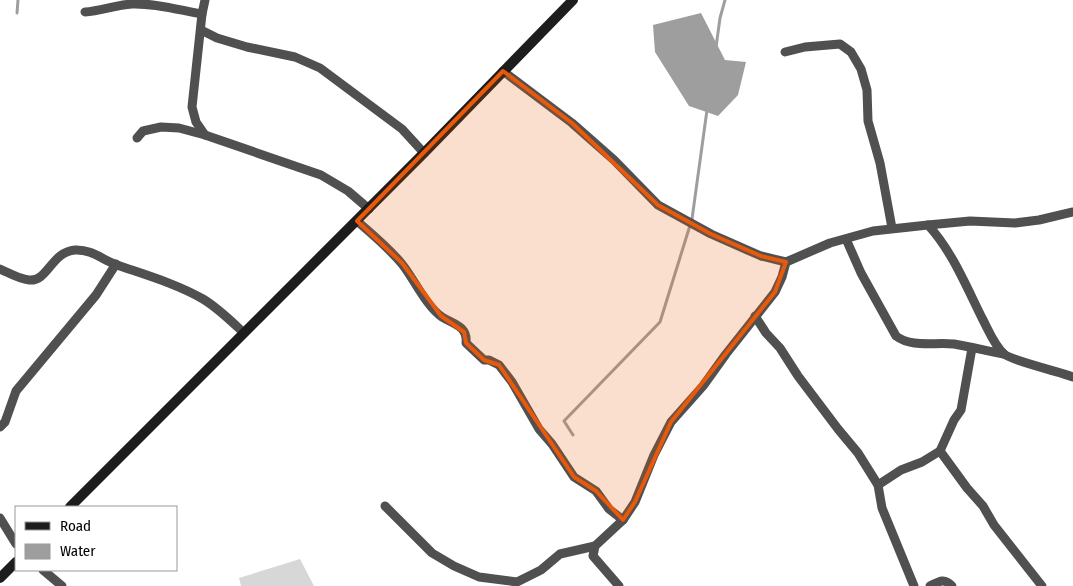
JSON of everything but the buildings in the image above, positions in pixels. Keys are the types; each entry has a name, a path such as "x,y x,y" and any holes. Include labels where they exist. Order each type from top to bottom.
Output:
{"main road":[{"path":"71,506 424,154 573,0"},
{"path":"0,578 15,563"}],"street":[{"path":"205,0 192,107 196,122 205,135"},
{"path":"85,12 100,11 114,6 148,4 202,14"},
{"path":"202,30 217,38 247,48 295,57 320,68 402,129 424,154"},
{"path":"785,52 805,47 840,44 851,52 861,69 867,90 868,121 880,163 892,228"},
{"path":"503,71 572,124 614,160 658,204 711,234 760,256 786,262 830,243 892,228 970,221 1015,223 1073,212"},
{"path":"138,138 142,131 161,127 179,128 205,135 321,175 348,191 369,209"},
{"path":"357,221 402,263 441,316 459,326 467,338 466,343 484,360 489,360 498,366 524,401 539,429 552,444 574,477 596,491 609,509 623,520"},
{"path":"928,225 938,236 949,254 994,340 1004,354"},
{"path":"846,239 896,336 902,340 914,344 952,344 1004,354 1073,377"},
{"path":"0,269 27,280 36,280 44,274 57,258 66,252 76,250 90,252 202,298 244,333"},
{"path":"385,506 432,553 454,566 479,577 517,582 541,570 560,554 595,546 623,520 636,502 654,454 671,422 703,386 775,292 786,262"},
{"path":"0,427 5,422 16,391 96,295 116,264"},
{"path":"755,316 838,430 858,453 878,485 882,508 914,586"},
{"path":"878,485 901,470 922,462 940,452 954,420 961,410 972,348"},
{"path":"940,452 983,506 999,532 1042,586"},
{"path":"0,518 15,542"},
{"path":"595,546 593,556 619,586"},
{"path":"44,571 62,586"},
{"path":"930,586 943,580 952,586"}],"highlighted area":[{"path":"503,71 572,123 658,205 711,234 761,256 786,262 775,292 671,422 635,502 623,520 596,491 574,477 499,365 484,360 466,343 464,332 441,316 402,263 357,221"}],"shaded area":[{"path":"300,559 314,586 241,586 239,578"}],"water":[{"path":"701,13 725,60 746,62 738,95 718,116 689,106 655,52 653,25"}],"waterway":[{"path":"17,13 18,0"},
{"path":"716,47 720,18 725,0"},
{"path":"573,435 564,421 660,322 692,219 707,110"}]}
